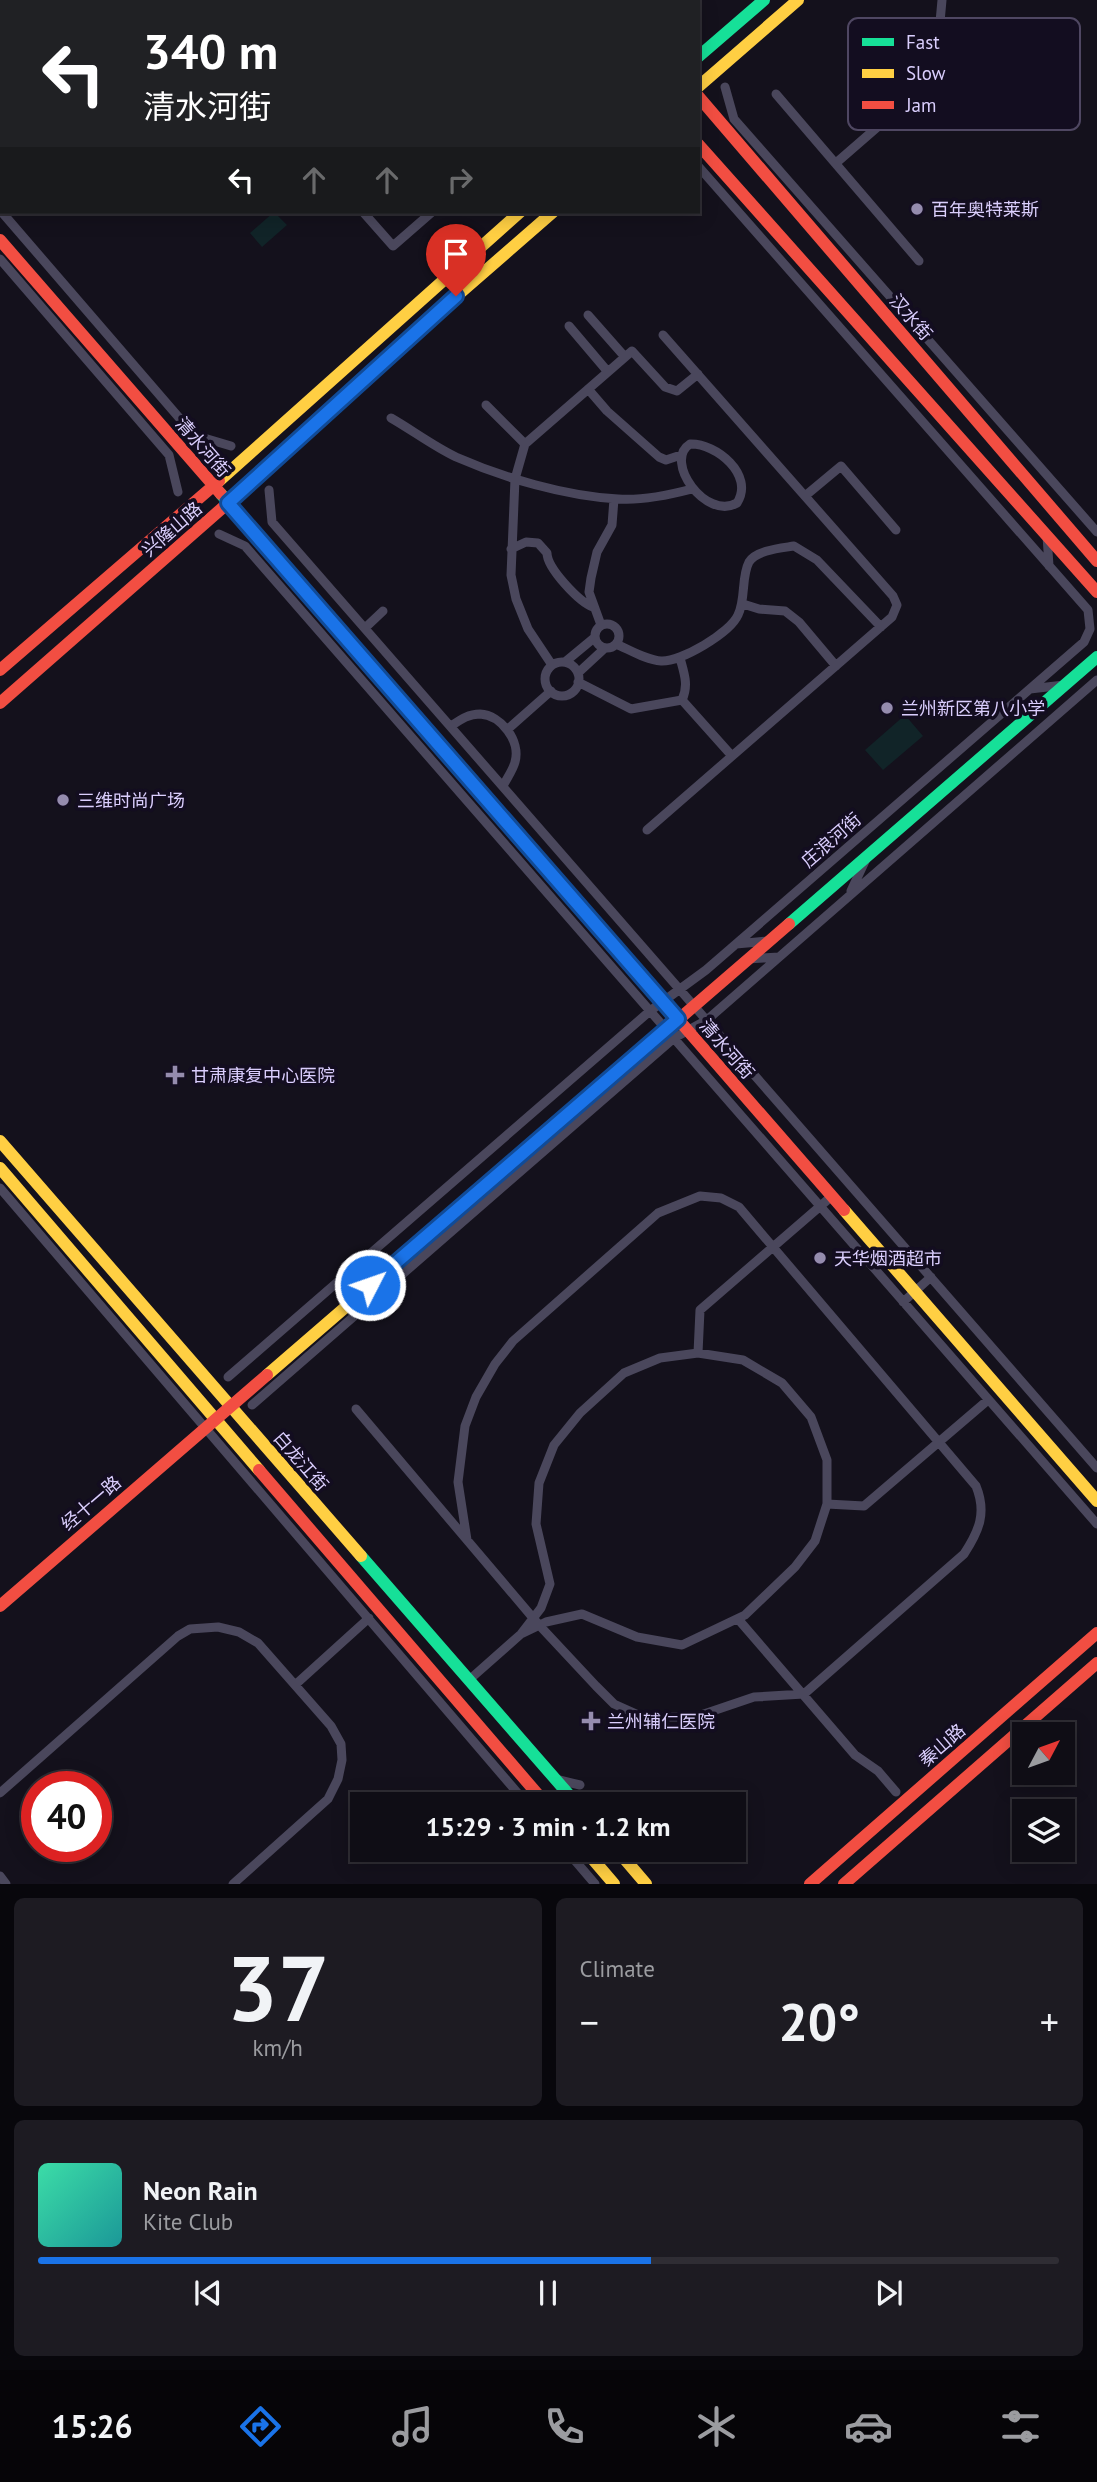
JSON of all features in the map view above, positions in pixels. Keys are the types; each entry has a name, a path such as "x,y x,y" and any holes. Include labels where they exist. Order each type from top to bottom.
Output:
{"street":[{"path":"700,55 764,0"},
{"path":"700,85 798,0"},
{"path":"940,18 942,0"},
{"path":"725,87 734,119 1097,532"},
{"path":"776,94 919,261"},
{"name":"汉水街","path":"700,98 1097,561"},
{"path":"836,163 874,130"},
{"path":"700,146 1097,592"},
{"path":"700,168 1049,566"},
{"path":"3,214 194,435 231,446"},
{"path":"365,214 393,246 430,214"},
{"name":"兴隆山路","path":"0,670 214,486 518,214"},
{"name":"兴隆山路","path":"0,703 552,214"},
{"name":"清水河街","path":"0,240 1097,1501"},
{"path":"0,259 169,455 178,492"},
{"path":"588,314 625,357"},
{"path":"889,318 917,327"},
{"path":"569,326 608,372"},
{"path":"647,830 881,627 894,615 897,605 895,599 663,335"},
{"path":"552,665 528,629 516,598 511,575 515,479 525,444 632,351 665,387 677,391 698,374"},
{"path":"892,386 915,388"},
{"path":"587,389 607,411 659,457 666,460 681,454"},
{"path":"486,405 525,444"},
{"path":"391,418 454,456 515,479 614,499 667,496 692,489"},
{"path":"693,444 721,454 736,472 741,494 737,503 727,507 713,504 692,489 686,477 681,454 684,448 693,444"},
{"path":"805,496 841,466 896,530"},
{"path":"269,490 272,522 1097,1468"},
{"path":"601,625 589,592 592,566 612,525 614,499"},
{"path":"1072,533 1087,521"},
{"path":"219,534 245,546 1097,1524"},
{"path":"1047,536 1049,566"},
{"path":"511,550 526,542 538,543 547,553 555,571 584,604 593,607"},
{"path":"594,638 565,662 552,665 547,671 545,680 551,691 567,695 575,690 578,678 605,648 616,644 655,660 680,659 714,638 737,618 743,604 749,563 755,556 794,546 817,559 881,627"},
{"path":"1072,564 1087,550"},
{"name":"庄浪河街","path":"228,1377 650,1011 735,944 1084,642 1090,629 1088,610 1049,566"},
{"path":"743,604 759,609 785,611 799,622 836,666"},
{"path":"365,628 383,611"},
{"path":"605,648 598,645 594,638 595,630 601,625 608,623 615,626 619,633 616,644"},
{"name":"经十一路","path":"0,1606 229,1406 670,1034 678,1019 1097,657"},
{"path":"680,659 686,679 682,700"},
{"path":"565,662 573,666 578,678 631,709 682,700"},
{"path":"252,1405 670,1034 687,1031 707,1020 1097,680"},
{"path":"1030,689 1066,685"},
{"path":"507,730 551,691"},
{"path":"682,700 732,756"},
{"path":"1040,707 1072,702"},
{"path":"451,726 467,716 478,714 492,718 507,730 516,747 515,761 503,786"},
{"path":"849,896 866,859"},
{"path":"735,944 769,940"},
{"path":"747,959 779,957"},
{"name":"白龙江街","path":"0,1140 566,1792"},
{"name":"白龙江街","path":"0,1168 211,1422 369,1618 517,1792"},
{"name":"白龙江街","path":"0,1188 211,1422 535,1792"},
{"path":"356,1409 467,1540 536,1621 614,1704 643,1717 695,1717 754,1697 804,1694 964,1554 981,1525 983,1512 976,1486 774,1246 739,1207 727,1199 700,1196 658,1213 513,1341 495,1364 476,1397 465,1426 458,1482 467,1540"},
{"path":"698,1353 699,1310 832,1196"},
{"path":"904,1302 931,1277"},
{"path":"468,1679 536,1621 550,1584 536,1524 539,1483 554,1445 580,1413 624,1373 660,1358 698,1353 743,1360 782,1383 811,1418 827,1460 827,1504 815,1541 795,1567 745,1615 682,1645 638,1637 582,1614 536,1621"},
{"path":"827,1504 864,1506 988,1399"},
{"path":"295,1685 369,1618"},
{"path":"738,1619 855,1755 878,1771 896,1792"},
{"path":"0,1793 178,1636 190,1629 218,1626 239,1632 258,1643 331,1726 341,1744 342,1760 338,1779 328,1799 233,1884"},
{"name":"秦山路","path":"810,1884 1097,1633"},
{"path":"844,1884 1097,1663"},
{"path":"555,1779 580,1784"},
{"path":"576,1862 595,1884"},
{"path":"595,1862 614,1884"},
{"path":"627,1862 646,1884"},
{"path":"0,1876 6,1884"}],"green space":[{"path":"272,214 276,214 287,225 262,247 250,233"},
{"path":"905,715 923,736 883,770 865,750"}],"traffic: fast":[{"path":"700,55 764,0"},
{"path":"221,494 467,777"},
{"path":"789,924 1097,657"},
{"path":"361,1556 567,1792"}],"traffic: slow":[{"path":"700,85 798,0"},
{"path":"219,481 518,214"},
{"path":"429,320 551,214"},
{"path":"467,777 650,987"},
{"path":"267,1375 569,1114"},
{"path":"0,1141 361,1556"},
{"path":"0,1168 259,1470"},
{"path":"844,1210 1097,1501"},
{"path":"595,1862 614,1884"},
{"path":"627,1862 646,1884"}],"traffic: jam":[{"path":"700,98 1097,561"},
{"path":"700,146 1097,592"},
{"path":"0,240 221,494"},
{"path":"0,703 228,503 429,320"},
{"path":"0,670 219,481"},
{"path":"569,1114 789,924"},
{"path":"650,987 844,1210"},
{"path":"0,1606 267,1375"},
{"path":"259,1470 536,1792"},
{"path":"810,1884 1097,1633"},
{"path":"844,1884 1097,1663"}],"place":[{"name":"百年奥特莱斯","path":"917,209"},
{"name":"兰州新区第八小学","path":"887,708"},
{"name":"三维时尚广场","path":"63,800"},
{"name":"甘肃康复中心医院","path":"175,1075"},
{"name":"天华烟酒超市","path":"820,1258"},
{"name":"兰州辅仁医院","path":"591,1721"}],"route":[{"path":"370,1285 678,1019 228,503 456,296"}]}
